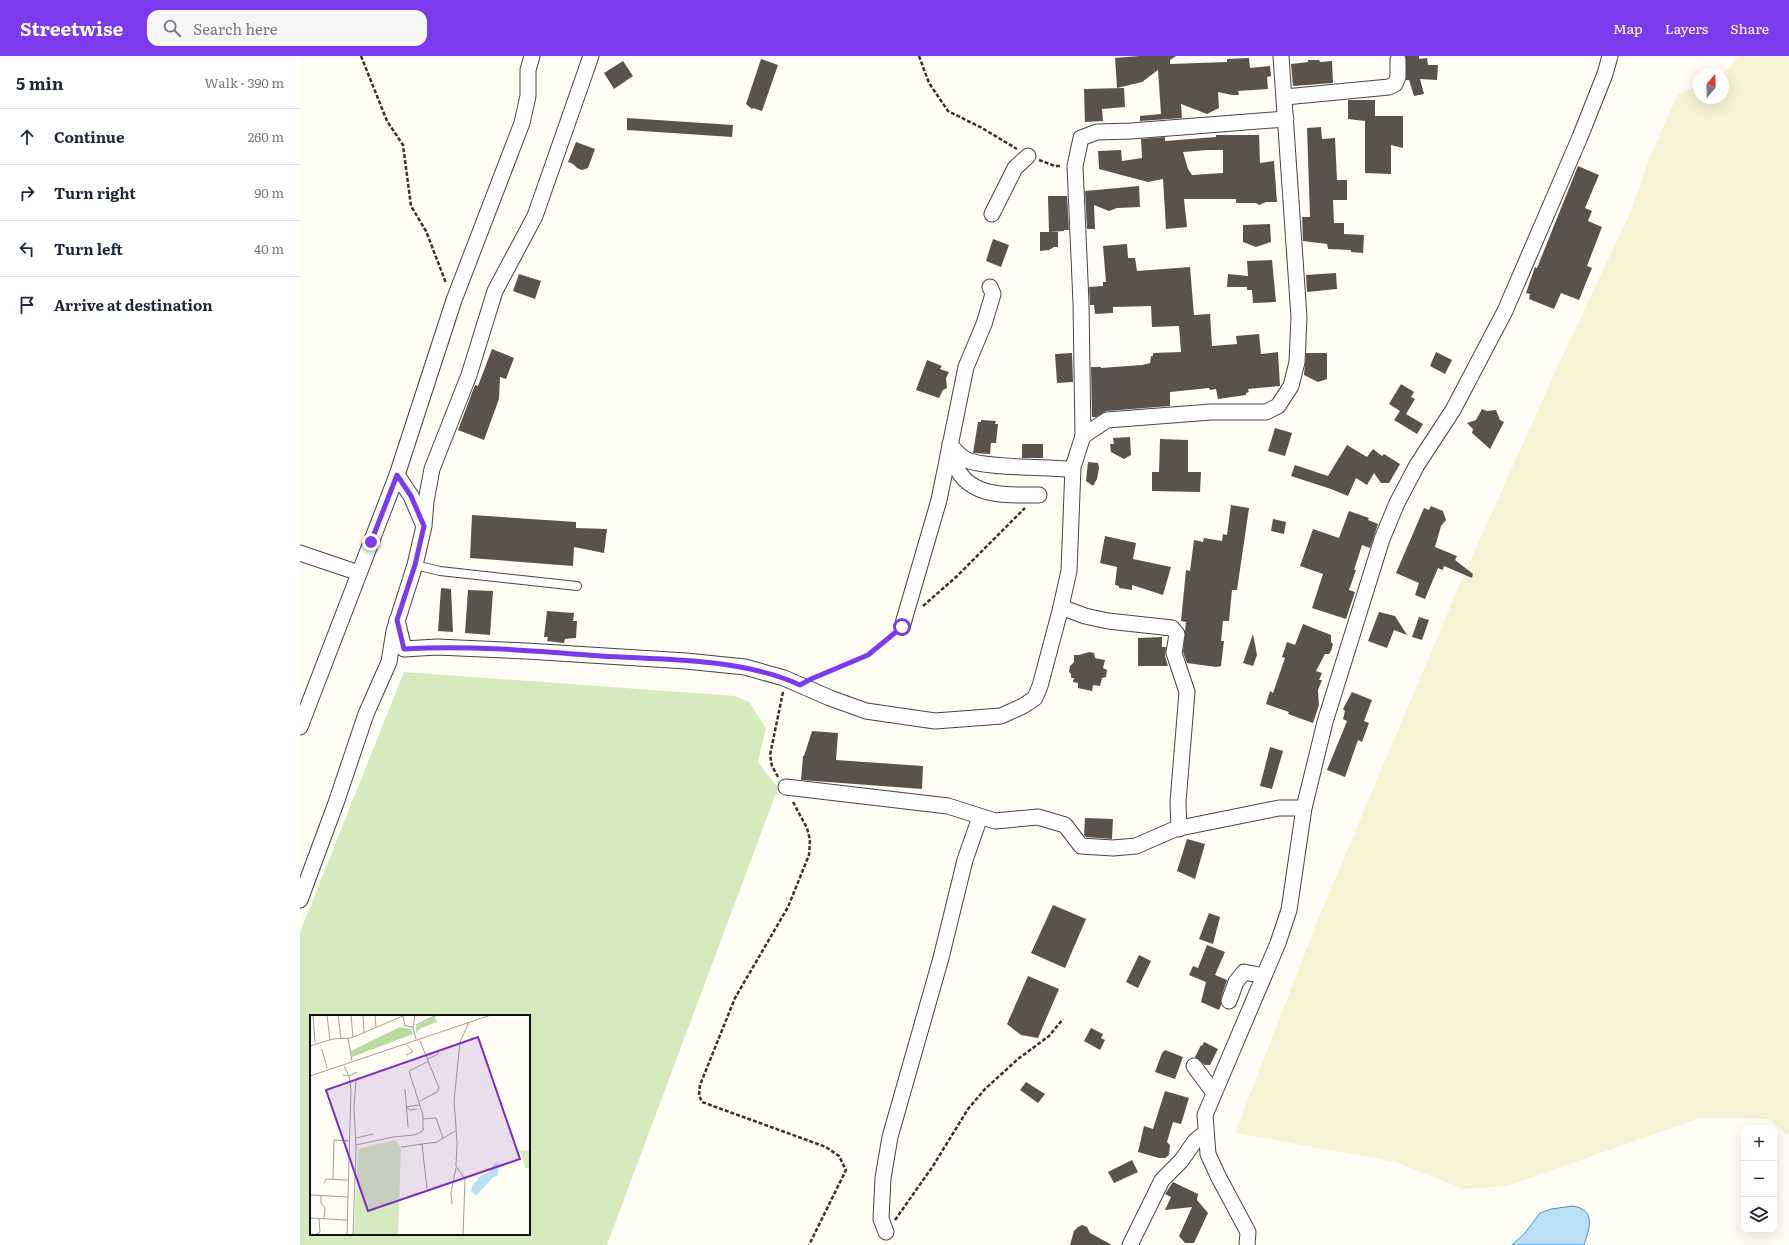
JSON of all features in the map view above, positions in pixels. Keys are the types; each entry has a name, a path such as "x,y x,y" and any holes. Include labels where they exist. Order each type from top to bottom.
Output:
{"street":[{"path":"300,727 397,475 454,300 522,123 528,96 528,70 532,56"},
{"path":"300,900 336,804 366,714 389,662 394,631 415,565 424,526 426,501 432,469 469,375 495,291 535,216 591,56"},
{"path":"1083,436 1107,420 1211,412 1266,412 1278,406 1291,386 1297,362 1299,317 1281,56"},
{"path":"1247,1245 1248,1232 1208,1154 1204,1115 1278,943 1289,910 1304,808 1325,722 1382,539 1397,503 1411,477 1453,410 1505,311 1580,137 1605,74 1610,56"},
{"path":"1285,97 1389,87 1395,84 1398,77 1398,60"},
{"path":"397,620 404,649 437,647 469,648 686,661 745,667 784,678 866,712 935,721 1001,716 1023,706 1034,698 1040,686 1069,571 1073,467 1083,436 1081,303 1075,166 1081,138 1096,132 1131,131 1286,119"},
{"path":"992,214 1015,168 1028,156"},
{"path":"902,627 939,500 966,367 984,324 993,294 990,287"},
{"path":"950,444 956,452 966,460 984,464 1066,469"},
{"path":"950,444 952,455 959,473 962,478 976,488 996,494 1040,495"},
{"path":"397,475 411,496 424,526"},
{"path":"300,553 359,573"},
{"path":"1061,606 1085,616 1172,628 1177,634 1174,653 1182,673 1187,692 1178,802 1179,829"},
{"path":"786,787 948,806 995,821 1013,818 1038,817 1065,825 1081,846 1113,848 1136,846 1179,829 1279,808 1304,808"},
{"path":"886,1232 881,1218 882,1178 890,1137 941,958 965,860 980,817"},
{"path":"1229,1001 1236,982 1244,972 1264,976"},
{"path":"1194,1066 1214,1093"},
{"path":"1130,1245 1162,1180 1181,1161 1195,1141 1206,1132"}],"lane":[{"path":"415,565 440,571 577,586"}],"path":[{"path":"361,56 387,121 403,145 411,206 426,231 454,300"},
{"path":"919,56 929,83 948,111 982,128 1028,156 1055,166 1075,166"},
{"path":"922,607 956,577 1040,495"},
{"path":"800,685 868,655 902,627"},
{"path":"784,678 784,689 770,755 772,766 786,787 807,828 810,840 809,855 788,907 735,998 700,1085 698,1095 702,1102 826,1147 838,1156 846,1170 809,1245"},
{"path":"886,1232 934,1166 968,1109 985,1089 1012,1064 1049,1036 1063,1019"}],"shaded area":[{"path":"1738,56 1789,56 1789,1137 1769,1119 1700,1118 1507,1186 1464,1189 1396,1162 1235,1133 1319,917 1462,579 1561,359 1631,211 1651,154 1678,94 1693,88 1693,104 1729,104 1729,68"}],"green space":[{"path":"404,672 735,696 749,702 766,728 758,762 778,788 607,1245 300,1245 300,932"}],"water":[{"path":"1573,1206 1585,1211 1588,1215 1589,1226 1584,1245 1512,1245 1525,1233 1540,1213 1551,1209"}],"building":[{"path":"1176,56 1170,60 1170,64 1227,62 1227,59 1249,58 1250,68 1270,66 1271,76 1267,77 1268,89 1238,91 1239,95 1218,92 1219,108 1207,114 1181,104 1182,118 1140,121 1140,116 1161,114 1158,70 1142,82 1117,88 1115,58"},
{"path":"1406,56 1419,56 1419,59 1427,58 1428,65 1438,65 1437,80 1420,79 1424,94 1414,96 1409,80 1406,80"},
{"path":"761,59 778,65 762,111 752,109 746,104"},
{"path":"1308,60 1319,60 1320,62 1332,61 1333,83 1293,86 1291,64 1308,62"},
{"path":"623,61 633,76 614,89 604,73"},
{"path":"1124,88 1125,107 1102,109 1103,121 1085,122 1084,89"},
{"path":"1348,100 1375,100 1375,116 1403,116 1403,148 1391,145 1391,174 1365,173 1365,121 1348,119"},
{"path":"627,118 733,125 732,137 627,130"},
{"path":"1321,127 1322,139 1335,138 1337,180 1347,180 1347,200 1333,200 1334,223 1344,223 1344,234 1364,235 1363,253 1351,252 1351,250 1328,249 1327,244 1303,241 1302,217 1310,217 1307,128"},
{"path":"1216,135 1259,135 1260,163 1274,161 1277,202 1266,202 1259,205 1256,203 1236,203 1236,199 1184,199 1187,227 1166,229 1163,179 1148,182 1099,169 1098,151 1121,150 1122,161 1142,158 1141,139 1165,137 1165,141 1216,137","holes":["1223,150 1223,173 1192,175 1188,169 1183,152"]},
{"path":"576,142 595,149 588,168 582,170 568,162"},
{"path":"1578,166 1599,175 1585,208 1592,211 1588,221 1602,227 1587,266 1592,268 1579,300 1561,293 1554,309 1529,299 1530,294 1526,293 1535,267 1537,268"},
{"path":"1139,186 1140,207 1117,208 1109,211 1094,205 1095,229 1087,229 1085,191"},
{"path":"1048,196 1067,196 1069,230 1049,232"},
{"path":"1270,224 1271,242 1256,247 1243,242 1243,225"},
{"path":"1040,232 1058,232 1058,247 1040,251"},
{"path":"993,239 1009,245 1001,267 986,261"},
{"path":"1127,244 1128,258 1135,258 1137,271 1190,267 1194,315 1210,314 1212,346 1237,344 1236,336 1259,334 1261,354 1278,352 1280,386 1248,389 1249,392 1246,393 1246,395 1218,399 1216,389 1210,390 1209,388 1170,392 1170,406 1106,411 1096,417 1092,417 1091,367 1101,368 1142,365 1150,363 1153,353 1181,352 1179,326 1152,327 1151,306 1113,307 1113,313 1095,314 1094,305 1090,305 1089,287 1103,286 1103,282 1106,282 1103,246"},
{"path":"1272,260 1276,302 1253,303 1252,290 1247,290 1247,287 1227,287 1228,274 1248,276 1247,261"},
{"path":"1336,273 1337,289 1307,292 1306,275"},
{"path":"519,274 541,281 535,299 513,291"},
{"path":"492,349 514,358 506,379 500,377 499,399 484,440 458,430 475,385 478,386"},
{"path":"1436,352 1452,360 1445,374 1430,366"},
{"path":"1072,353 1073,382 1057,383 1055,354"},
{"path":"1306,353 1327,353 1327,379 1318,382 1304,375"},
{"path":"927,360 942,366 940,369 949,372 946,378 947,388 943,390 939,398 916,390"},
{"path":"1401,384 1414,392 1411,397 1415,399 1406,414 1423,424 1417,434 1394,420 1400,411 1389,404"},
{"path":"1482,409 1487,411 1496,410 1500,420 1504,422 1490,449 1472,433 1473,429 1467,423 1476,420"},
{"path":"981,420 996,421 995,424 998,424 996,443 991,443 990,454 973,453 978,422 981,422"},
{"path":"1275,428 1292,433 1285,456 1268,451"},
{"path":"1130,437 1131,455 1124,459 1111,452 1110,444 1114,444 1113,438"},
{"path":"1160,439 1188,440 1188,472 1201,472 1200,492 1152,491 1152,472 1159,472"},
{"path":"1022,444 1043,444 1043,458 1022,458"},
{"path":"1347,445 1367,457 1373,449 1382,456 1384,454 1400,464 1389,483 1381,483 1374,473 1367,485 1356,478 1348,496 1291,476 1295,465 1328,476"},
{"path":"1088,462 1098,463 1099,468 1097,479 1093,486 1086,481"},
{"path":"1231,505 1249,508 1237,590 1232,590 1229,621 1223,621 1221,641 1224,641 1221,666 1216,667 1187,663 1183,652 1186,622 1181,621 1186,570 1190,571 1194,540 1203,542 1204,538 1222,541 1223,534 1227,535"},
{"path":"1431,506 1443,511 1446,520 1441,526 1435,547 1457,556 1455,560 1473,574 1472,578 1444,566 1443,570 1438,568 1425,599 1415,595 1419,583 1396,573 1424,508 1429,510"},
{"path":"1349,511 1369,518 1368,520 1378,524 1370,548 1362,545 1349,590 1355,592 1346,619 1312,608 1323,574 1300,566 1313,529 1339,538"},
{"path":"472,515 576,522 576,528 607,529 604,553 574,547 573,566 470,558"},
{"path":"1273,519 1286,522 1284,534 1271,531"},
{"path":"1105,536 1136,543 1133,559 1171,567 1163,595 1132,585 1132,590 1119,588 1119,586 1115,585 1117,567 1100,563"},
{"path":"441,588 451,589 453,632 438,631"},
{"path":"468,590 493,591 490,635 465,633"},
{"path":"547,611 574,613 573,621 577,621 576,638 565,639 564,643 547,641 548,637 544,637"},
{"path":"1379,612 1395,616 1407,635 1394,630 1387,648 1368,641"},
{"path":"1419,617 1429,620 1422,640 1412,637"},
{"path":"1303,624 1331,635 1331,642 1333,644 1331,651 1329,654 1325,654 1316,671 1322,673 1319,680 1322,680 1318,690 1319,705 1313,723 1288,714 1289,712 1266,704 1270,691 1273,693 1285,658 1282,657 1287,642 1295,645"},
{"path":"1253,634 1257,655 1253,666 1243,663"},
{"path":"1162,637 1162,647 1166,647 1165,656 1168,666 1138,666 1138,638"},
{"path":"1089,652 1094,653 1095,658 1105,660 1103,668 1107,670 1106,677 1102,678 1100,686 1093,685 1092,691 1078,688 1078,683 1073,682 1074,678 1071,678 1071,674 1069,672 1070,666 1074,662 1074,655"},
{"path":"1352,692 1372,700 1364,721 1369,723 1362,742 1358,740 1345,777 1327,770 1347,721 1343,719 1345,711 1343,709"},
{"path":"812,731 838,733 836,760 923,766 922,789 801,780 803,756"},
{"path":"1270,747 1283,751 1272,789 1260,786"},
{"path":"1085,818 1113,819 1112,839 1086,837 1084,835"},
{"path":"1187,839 1205,844 1195,879 1177,871"},
{"path":"1053,905 1086,919 1065,968 1031,953"},
{"path":"1209,913 1220,917 1213,944 1199,939"},
{"path":"1207,945 1225,952 1215,975 1227,980 1219,1010 1201,1002 1206,982 1189,975 1193,966 1198,968"},
{"path":"1139,955 1151,961 1138,988 1126,982"},
{"path":"1028,976 1059,989 1038,1038 1021,1035 1007,1024"},
{"path":"1091,1028 1103,1034 1101,1038 1105,1040 1100,1050 1084,1041"},
{"path":"1204,1042 1218,1049 1210,1065 1205,1065 1195,1057"},
{"path":"1165,1050 1183,1057 1175,1079 1155,1072 1162,1053"},
{"path":"1026,1082 1045,1094 1038,1103 1020,1090"},
{"path":"1165,1091 1189,1098 1181,1124 1173,1122 1167,1142 1170,1145 1169,1155 1165,1158 1159,1158 1138,1152 1144,1126 1153,1129"},
{"path":"1132,1160 1138,1172 1114,1183 1108,1172"},
{"path":"1173,1182 1198,1194 1197,1200 1208,1213 1194,1243 1185,1243 1179,1236 1192,1207 1165,1210 1171,1197 1165,1194"},
{"path":"1082,1225 1087,1227 1090,1233 1112,1245 1070,1245 1074,1231"}],"route":[{"path":"371,542 397,475 411,496 424,526 415,565 397,620 404,649 437,647 461,648 686,661 745,667 784,678 800,685 868,655 902,627"}]}
